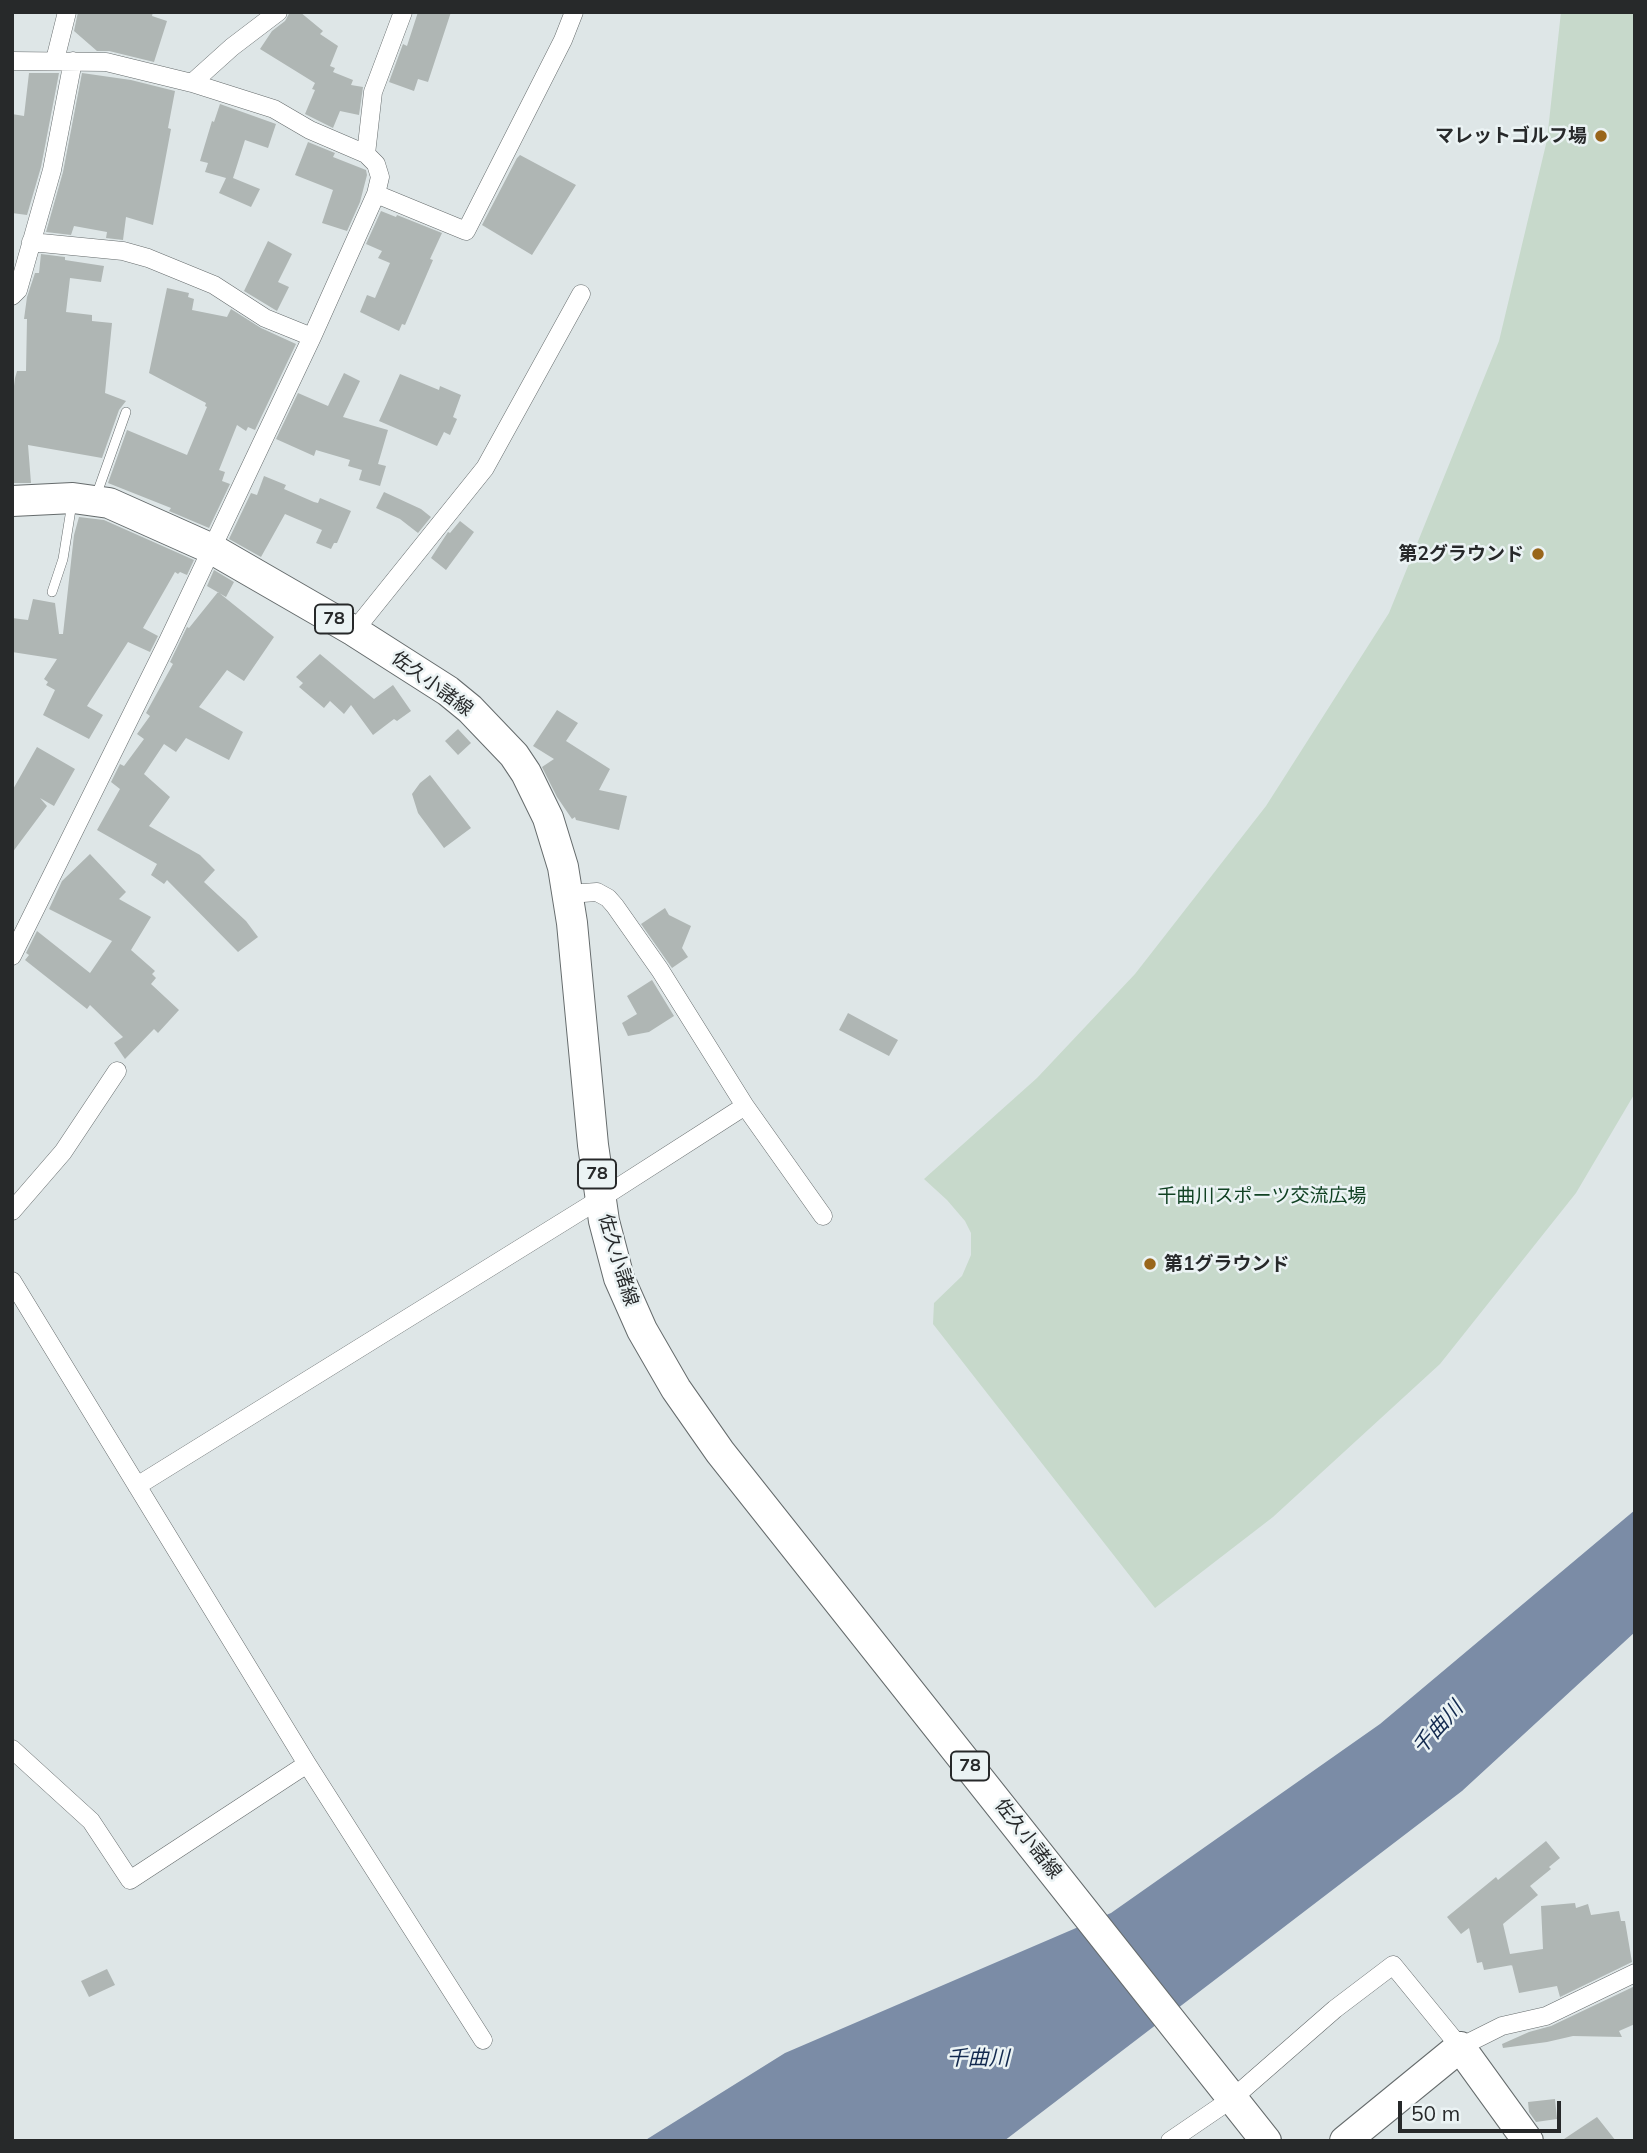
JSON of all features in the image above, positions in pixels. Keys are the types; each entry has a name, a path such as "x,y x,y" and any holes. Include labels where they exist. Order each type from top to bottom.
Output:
{"main road":[{"name":"佐久小諸線","path":"12,501 83,499 125,509 212,549 354,631 448,691 470,709 513,755 537,793 557,841 568,894 600,1199 619,1278 642,1330 676,1389 720,1452 1266,2141"},
{"path":"1345,2141 1460,2047 1528,2141"}],"street":[{"path":"12,296 18,290 52,170 68,12"},
{"path":"192,83 232,47 278,12"},
{"path":"366,154 373,92 403,12"},
{"path":"376,194 466,230 563,40 574,12"},
{"path":"12,61 106,62 192,83 274,109 310,130 366,154 376,164 380,177 376,194 312,337 212,549 12,956"},
{"path":"32,242 123,251 148,258 214,285 265,318 312,337"},
{"path":"354,631 485,468 581,294"},
{"path":"568,894 597,892 615,906 660,970 745,1106 823,1216"},
{"path":"12,1211 63,1152 117,1071"},
{"path":"137,1486 745,1106"},
{"path":"12,1281 307,1764 484,2040"},
{"path":"12,1749 91,1821 130,1880 307,1764"},
{"path":"1170,2141 1226,2089 1393,1965 1460,2047 1502,2026 1546,2016 1635,1973"}],"lane":[{"path":"52,592 83,499 127,412"}],"green space":[{"name":"千曲川スポーツ交流広場","path":"1561,12 1635,12 1635,1093 1576,1193 1440,1364 1273,1517 1155,1608 933,1324 934,1303 962,1276 971,1255 971,1233 965,1221 947,1200 924,1179 1037,1078 1135,974 1266,806 1389,613 1499,341 1547,140"}],"water":[{"name":"千曲川","path":"1635,1510 1635,1632 1462,1791 1004,2141 644,2141 785,2053 1111,1913 1380,1724"}],"building":[{"path":"78,12 153,12 152,16 167,21 154,62 109,51 97,51 74,31"},
{"path":"290,12 300,12 323,31 320,34 338,46 330,66 335,68 333,72 353,80 351,85 363,87 359,115 340,111 333,128 305,114 315,90 312,89 315,83 260,49"},
{"path":"418,12 451,12 428,82 418,79 414,91 389,82 403,44 407,46"},
{"path":"29,73 59,73 41,167 27,215 12,213 12,114 24,116"},
{"path":"82,73 131,80 175,91 168,128 171,129 153,225 126,217 123,240 106,238 107,232 74,226 71,235 46,232 63,172"},
{"path":"220,104 276,124 268,148 245,140 233,178 260,189 251,207 219,193 226,178 205,172 208,163 200,161"},
{"path":"308,142 335,153 333,157 366,170 360,202 347,231 322,223 333,190 295,175"},
{"path":"520,155 576,185 532,255 482,225"},
{"path":"381,211 442,233 405,325 402,324 399,331 360,312 367,295 375,298 390,263 378,258 382,251 366,244"},
{"path":"268,241 292,254 278,282 289,287 277,311 244,291"},
{"path":"41,254 104,266 101,282 70,278 66,312 92,315 92,321 112,323 105,393 126,401 119,410 102,458 28,445 31,483 12,483 12,402 15,378 17,371 26,371 27,319 24,319 27,297 35,273 39,273"},
{"path":"167,288 189,293 188,297 194,299 192,310 227,317 231,309 261,328 296,344 255,430 248,427 246,431 237,425 219,470 225,472 222,481 230,484 209,528 169,511 171,508 108,483 127,430 187,455 207,407 206,403 149,373"},
{"path":"344,373 360,381 343,417 388,430 378,464 386,466 380,486 359,480 362,470 348,466 350,460 316,450 314,456 276,439 298,393 328,406"},
{"path":"400,374 439,390 440,386 461,395 453,417 457,419 450,435 444,432 437,446 379,421"},
{"path":"264,476 286,485 284,489 314,502 318,503 320,498 351,511 337,543 334,543 331,549 316,543 322,530 285,514 261,557 229,539 251,493 257,495"},
{"path":"384,492 421,509 431,517 418,533 400,519 376,508"},
{"path":"79,517 104,520 194,560 187,575 175,572 143,628 158,636 150,652 128,642 87,706 103,715 89,739 43,715 55,690 46,685 48,682 44,679 57,659 12,652 12,618 28,620 33,599 55,603 59,634 63,634 74,535"},
{"path":"460,521 474,532 446,570 431,558 448,532"},
{"path":"214,570 234,582 226,597 207,586"},
{"path":"218,592 274,637 244,681 227,670 199,707 243,732 229,760 186,738 176,752 164,744 144,774 170,797 149,826 200,855 215,870 204,882 246,921 258,937 238,952 167,880 164,884 151,875 157,864 97,830 120,789 111,782 120,764 124,766 144,739 137,734 150,716 146,713 173,664 170,662 187,627 189,628"},
{"path":"320,654 374,699 393,685 411,711 397,721 394,719 373,735 351,705 344,714 330,701 324,708 299,687 303,683 296,677"},
{"path":"557,710 578,723 566,741 610,769 599,790 627,796 619,830 576,820 575,817 572,819 557,797 542,767 554,759 533,746"},
{"path":"458,729 471,743 458,755 445,741"},
{"path":"37,747 75,769 54,806 40,798 47,806 12,853 12,791"},
{"path":"430,775 471,828 444,848 418,813 412,794"},
{"path":"90,854 126,892 119,899 151,917 131,950 155,971 152,974 156,978 151,984 179,1010 158,1033 154,1029 125,1059 114,1043 123,1037 90,1005 87,1009 25,960 37,931 90,973 112,941 49,909 62,881"},
{"path":"665,908 669,915 691,926 682,948 688,957 672,968 641,924"},
{"path":"652,980 674,1016 649,1032 628,1036 622,1023 637,1014 627,996"},
{"path":"848,1013 898,1040 889,1056 839,1030"},
{"path":"1546,1841 1560,1858 1530,1886 1538,1895 1503,1924 1510,1954 1543,1949 1541,1906 1575,1903 1576,1908 1588,1904 1591,1915 1619,1911 1621,1921 1625,1921 1632,1962 1560,1997 1557,1986 1519,1993 1512,1965 1484,1970 1482,1962 1477,1963 1469,1928 1461,1934 1447,1917"},
{"path":"107,1969 115,1985 89,1997 81,1981"},
{"path":"1635,1986 1635,2024 1619,2031 1622,2037 1573,2036 1503,2048 1502,2044 1551,2026"},
{"path":"1555,2099 1557,2119 1536,2122 1529,2112 1528,2102"},
{"path":"1597,2117 1616,2141 1561,2141"}],"place":[{"name":"マレットゴルフ場","path":"1601,136"},
{"name":"第2グラウンド","path":"1538,554"},
{"name":"第1グラウンド","path":"1150,1264"}]}
